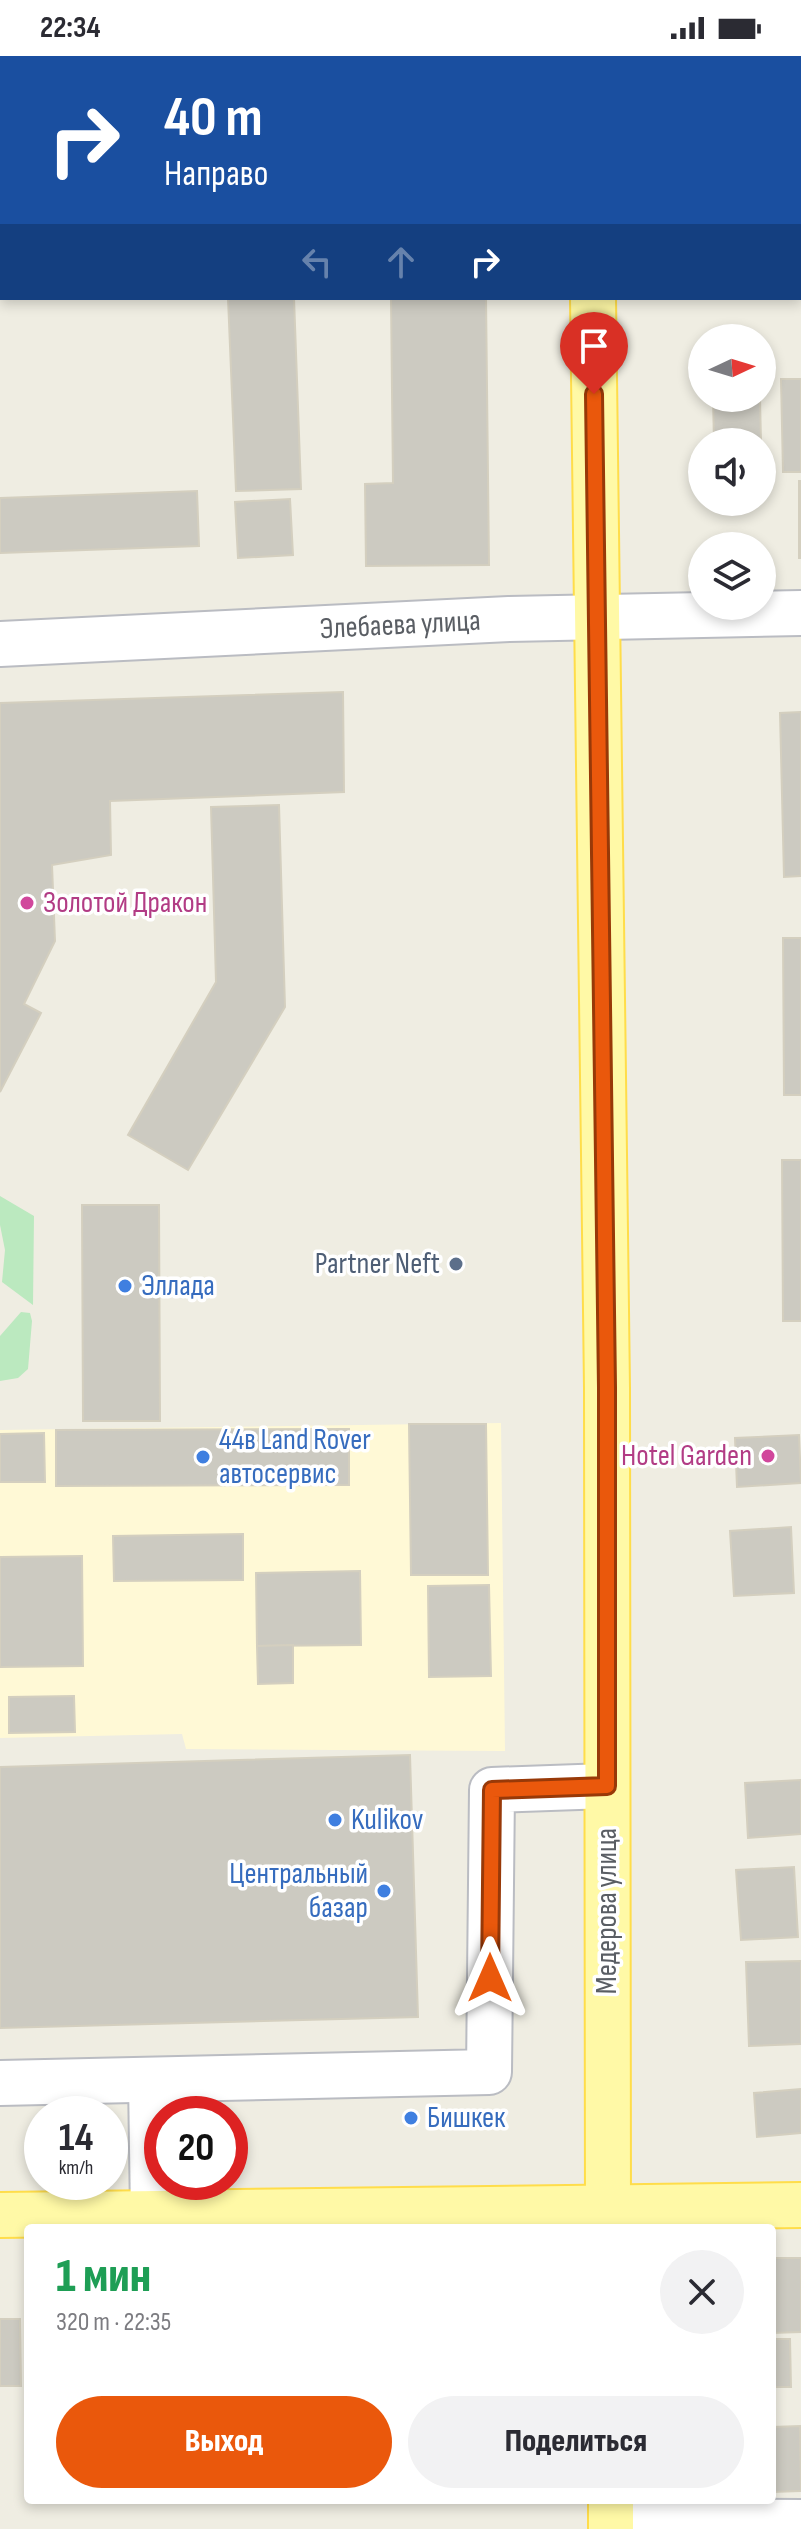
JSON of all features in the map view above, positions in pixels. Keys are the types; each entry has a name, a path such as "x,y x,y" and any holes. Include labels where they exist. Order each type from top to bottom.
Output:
{"main road":[{"name":"Медерова улица","path":"593,300 607,1388 608,2219"},
{"path":"0,2215 608,2219 801,2205"}],"street":[{"name":"Элебаева улица","path":"0,644 597,617 801,613"},
{"path":"0,2083 489,2072 492,1790 607,1786"},
{"path":"151,2080 153,2214"},
{"path":"611,2517 801,2522"}],"shaded area":[{"path":"501,1423 505,1751 186,1749 182,1734 0,1738 0,1430"}],"green space":[{"path":"0,1196 34,1216 33,1305 2,1282 5,1250 0,1225"},
{"path":"21,1312 30,1313 32,1321 28,1369 18,1378 0,1381 0,1336"}],"building":[{"path":"228,300 294,300 301,489 236,491"},
{"path":"391,300 486,300 489,565 366,566 365,484 393,483"},
{"path":"781,379 801,379 801,472 783,472"},
{"path":"713,412 760,412 761,428 714,428"},
{"path":"801,481 801,558 799,558"},
{"path":"197,491 199,546 0,553 0,498"},
{"path":"290,499 293,555 238,558 235,502"},
{"name":"Золотой Дракон","path":"343,692 344,792 110,801 111,855 52,865 55,941 24,1004 41,1013 0,1092 0,703"},
{"path":"801,712 801,876 784,877 780,713"},
{"path":"279,805 285,1007 188,1170 128,1135 216,982 211,807"},
{"path":"783,938 801,938 801,1095 784,1095"},
{"path":"782,1160 801,1160 801,1321 783,1321"},
{"path":"82,1205 159,1205 160,1421 83,1421"},
{"path":"409,1424 486,1424 488,1575 411,1575"},
{"name":"44в Land Rover автосервис","path":"349,1429 349,1485 56,1486 56,1430"},
{"path":"44,1433 45,1482 0,1482 0,1434"},
{"name":"Hotel Garden","path":"799,1435 801,1483 737,1487 735,1438"},
{"path":"791,1527 794,1593 734,1596 730,1531"},
{"path":"243,1534 243,1580 114,1581 113,1536"},
{"path":"82,1556 83,1666 0,1667 0,1557"},
{"path":"360,1571 361,1645 257,1646 256,1573"},
{"path":"489,1585 491,1676 429,1677 428,1586"},
{"path":"293,1645 293,1683 258,1684 257,1646"},
{"path":"74,1696 75,1732 9,1733 9,1697"},
{"path":"410,1755 418,2017 0,2028 0,1767"},
{"path":"801,1780 801,1834 748,1838 745,1783"},
{"path":"794,1867 798,1937 741,1940 736,1870"},
{"path":"801,1961 801,2044 749,2046 746,1962"},
{"path":"801,2089 801,2133 757,2137 754,2093"},
{"path":"776,2258 801,2258 801,2332 776,2333"},
{"path":"0,2319 20,2319 21,2386 0,2386"},
{"path":"776,2339 790,2339 791,2387 776,2387"},
{"path":"800,2426 801,2491 776,2492 776,2427"}],"place":[{"name":"Золотой Дракон","path":"27,903"},
{"name":"Partner Neft","path":"456,1264"},
{"name":"Эллада","path":"125,1286"},
{"name":"Hotel Garden","path":"768,1456"},
{"name":"44в Land Rover автосервис","path":"203,1457"},
{"name":"Kulikov","path":"335,1820"},
{"name":"Центральный базар","path":"384,1891"},
{"name":"Бишкек","path":"411,2118"}],"route":[{"path":"490,1978 492,1790 607,1786 607,1388 594,394"}]}
